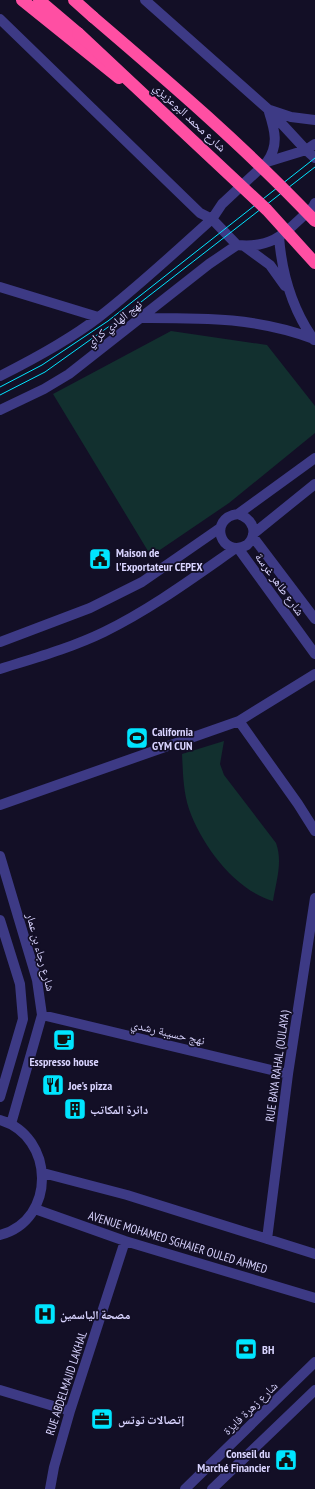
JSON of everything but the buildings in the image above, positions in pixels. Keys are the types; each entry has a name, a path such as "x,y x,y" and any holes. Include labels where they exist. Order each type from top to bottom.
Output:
{"highway":[{"path":"22,0 77,38"},
{"name":"شارع محمد البوعزيزي","path":"39,0 77,38 191,137 267,210 315,263"},
{"name":"شارع محمد البوعزيزي","path":"74,0 191,101 288,193 315,222"}],"street":[{"path":"146,0 311,147 315,158"},
{"path":"0,20 200,213 212,219 240,246 270,265 290,293"},
{"path":"269,110 291,117 315,120"},
{"path":"212,219 222,204 267,162 274,152 275,137 269,110"},
{"path":"267,162 311,147"},
{"path":"240,246 260,246 269,244 278,238 314,205"},
{"name":"نهج الهادي كراي","path":"0,376 39,356 98,317 156,270 212,219"},
{"path":"278,238 282,265 290,293 297,312 314,340"},
{"name":"نهج الهادي كراي","path":"0,410 44,389 69,374 209,264 240,246"},
{"path":"0,287 98,317"},
{"path":"141,318 219,318 260,323 288,330 314,340"},
{"path":"0,642 90,608 142,582 220,528 226,518 238,514 315,458"},
{"path":"0,669 54,652 103,632 155,604 237,548 247,545 253,536 315,484"},
{"path":"238,514 250,521 253,536"},
{"path":"220,528 220,535 224,541 229,546 237,548"},
{"name":"شارع طاهر غرسة","path":"253,536 315,619"},
{"name":"شارع طاهر غرسة","path":"237,548 315,654"},
{"path":"0,805 239,721 315,674"},
{"path":"239,721 298,804 315,831"},
{"name":"شارع رجاء بن عمار","path":"0,856 37,980 42,1015 11,1124"},
{"name":"RUE BAYA RAHAL (OULAYA)","path":"267,1239 288,1074 315,904"},
{"path":"0,920 20,984 23,1019 0,1097"},
{"name":"نهج حسيبة رشدي","path":"42,1015 288,1074"},
{"path":"0,1120 11,1124 27,1136 38,1153 43,1173 42,1192 35,1210 23,1224 7,1233 0,1235"},
{"path":"43,1173 127,1196 315,1254"},
{"name":"AVENUE MOHAMED SGHAIER OULED AHMED","path":"35,1210 125,1241 315,1298"},
{"name":"RUE ABDELMAJID LAKHAL","path":"50,1489 54,1467 70,1411 125,1241"},
{"name":"شارع زهرة فايزة","path":"185,1489 315,1362"},
{"path":"0,1390 70,1411"},
{"path":"212,1489 315,1390"}],"green space":[{"path":"171,331 267,345 315,406 315,433 229,503 151,556 53,394"},
{"path":"224,741 220,764 224,775 276,843 279,865 273,901 246,887 233,877 222,865 202,837 189,809 184,788 182,754"}],"tram line":[{"path":"0,387 42,365 108,321 315,158"},
{"path":"132,309 315,167"},
{"path":"0,395 45,372 118,320"}],"place":[{"name":"Maison de l'Exportateur CEPEX","path":"100,559"},
{"name":"California GYM CUN","path":"137,738"},
{"name":"Esspresso house","path":"64,1040"},
{"name":"Joe's pizza","path":"53,1085"},
{"name":"دائرة المكاتب","path":"75,1109"},
{"name":"مصحة الياسمين","path":"45,1314"},
{"name":"BH","path":"246,1349"},
{"name":"إتصالات توتس","path":"102,1419"},
{"name":"Conseil du Marché Financier","path":"286,1460"}]}
